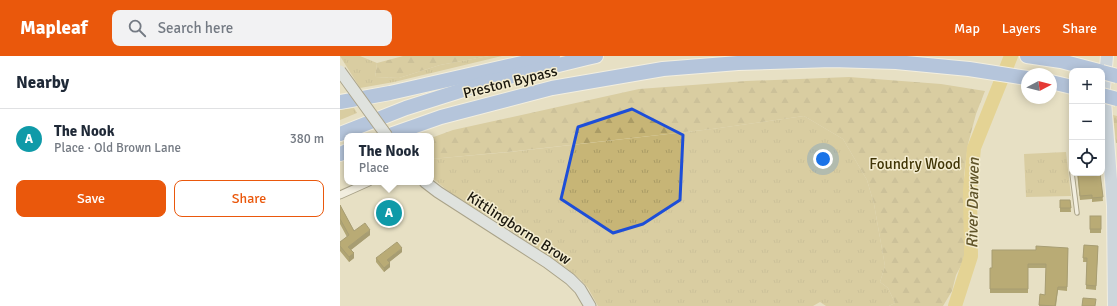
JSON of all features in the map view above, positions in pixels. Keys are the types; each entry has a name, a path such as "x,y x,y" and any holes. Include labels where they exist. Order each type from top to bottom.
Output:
{"highway":[{"path":"340,102 390,94 553,56"},
{"name":"Preston Bypass","path":"340,134 406,108 485,83 596,56"},
{"path":"1027,56 1062,61 1088,68"},
{"name":"Preston Bypass","path":"396,133 441,117 552,88 664,69 738,63 832,60 896,62 969,69 1021,77"},
{"path":"1105,73 1117,76"},
{"path":"1057,83 1069,86"},
{"path":"1105,96 1117,99"}],"main road":[{"path":"1107,56 1104,88 1106,127 1114,186 1116,279 1114,306"}],"street":[{"path":"340,71 385,133"},
{"path":"340,195 362,185"},
{"name":"Kittlingborne Brow","path":"429,185 511,238 570,279 580,289 590,306"}],"lane":[{"path":"1072,176 1077,212"}],"highlighted area":[{"path":"632,109 683,135 680,200 643,224 613,233 561,199 578,127"}],"green space":[{"path":"340,56 360,56 377,63 375,77 399,78 440,65 489,56 502,56 394,82 360,88"},
{"path":"403,56 489,56 440,65 399,78 375,77 377,63"},
{"name":"Foundry Wood","path":"849,77 941,84 985,91 976,114 968,144 964,175 965,258 956,275 952,291 943,306 889,306 895,303 888,288 880,282 885,266 874,204 867,180 843,139 804,116 712,129 434,159 434,137 453,130 639,89 746,81"},
{"path":"354,108 357,113 340,120 340,110"},
{"path":"1113,115 1117,116 1117,143 1116,143"},
{"path":"804,116 843,139 867,180 874,204 885,266 880,282 888,288 895,303 889,306 826,306 820,302 813,306 598,306 588,288 565,267 494,219 475,209 448,191 434,179 434,159 510,152 712,129"},
{"path":"1066,152 1071,196 1026,197 1024,154"}],"building":[{"path":"1078,176 1100,176 1103,197 1092,198 1092,195 1080,196"},
{"path":"395,200 399,208 394,210 396,214 385,219 380,207"},
{"path":"1060,200 1070,200 1071,208 1060,208"},
{"path":"340,205 354,231 365,223 370,230 348,247 354,253 349,257 340,246 340,242 349,235 340,219"},
{"path":"1090,216 1101,216 1101,229 1090,229"},
{"path":"397,242 402,248 387,260 390,263 384,268 376,258"},
{"path":"1084,245 1098,246 1096,286 1086,285 1087,258 1083,258"},
{"path":"1036,246 1068,248 1067,287 1058,287 1055,306 1039,305 1040,294 1045,295 1046,264 1028,264 1028,289 990,289 992,250 1036,250"},
{"path":"1083,298 1096,299 1095,306 1082,306"}],"waterway":[{"name":"River Darwen","path":"955,306 971,256 970,190 974,148 1011,56"}],"place":[{"name":"The Nook","path":"389,213"}]}
